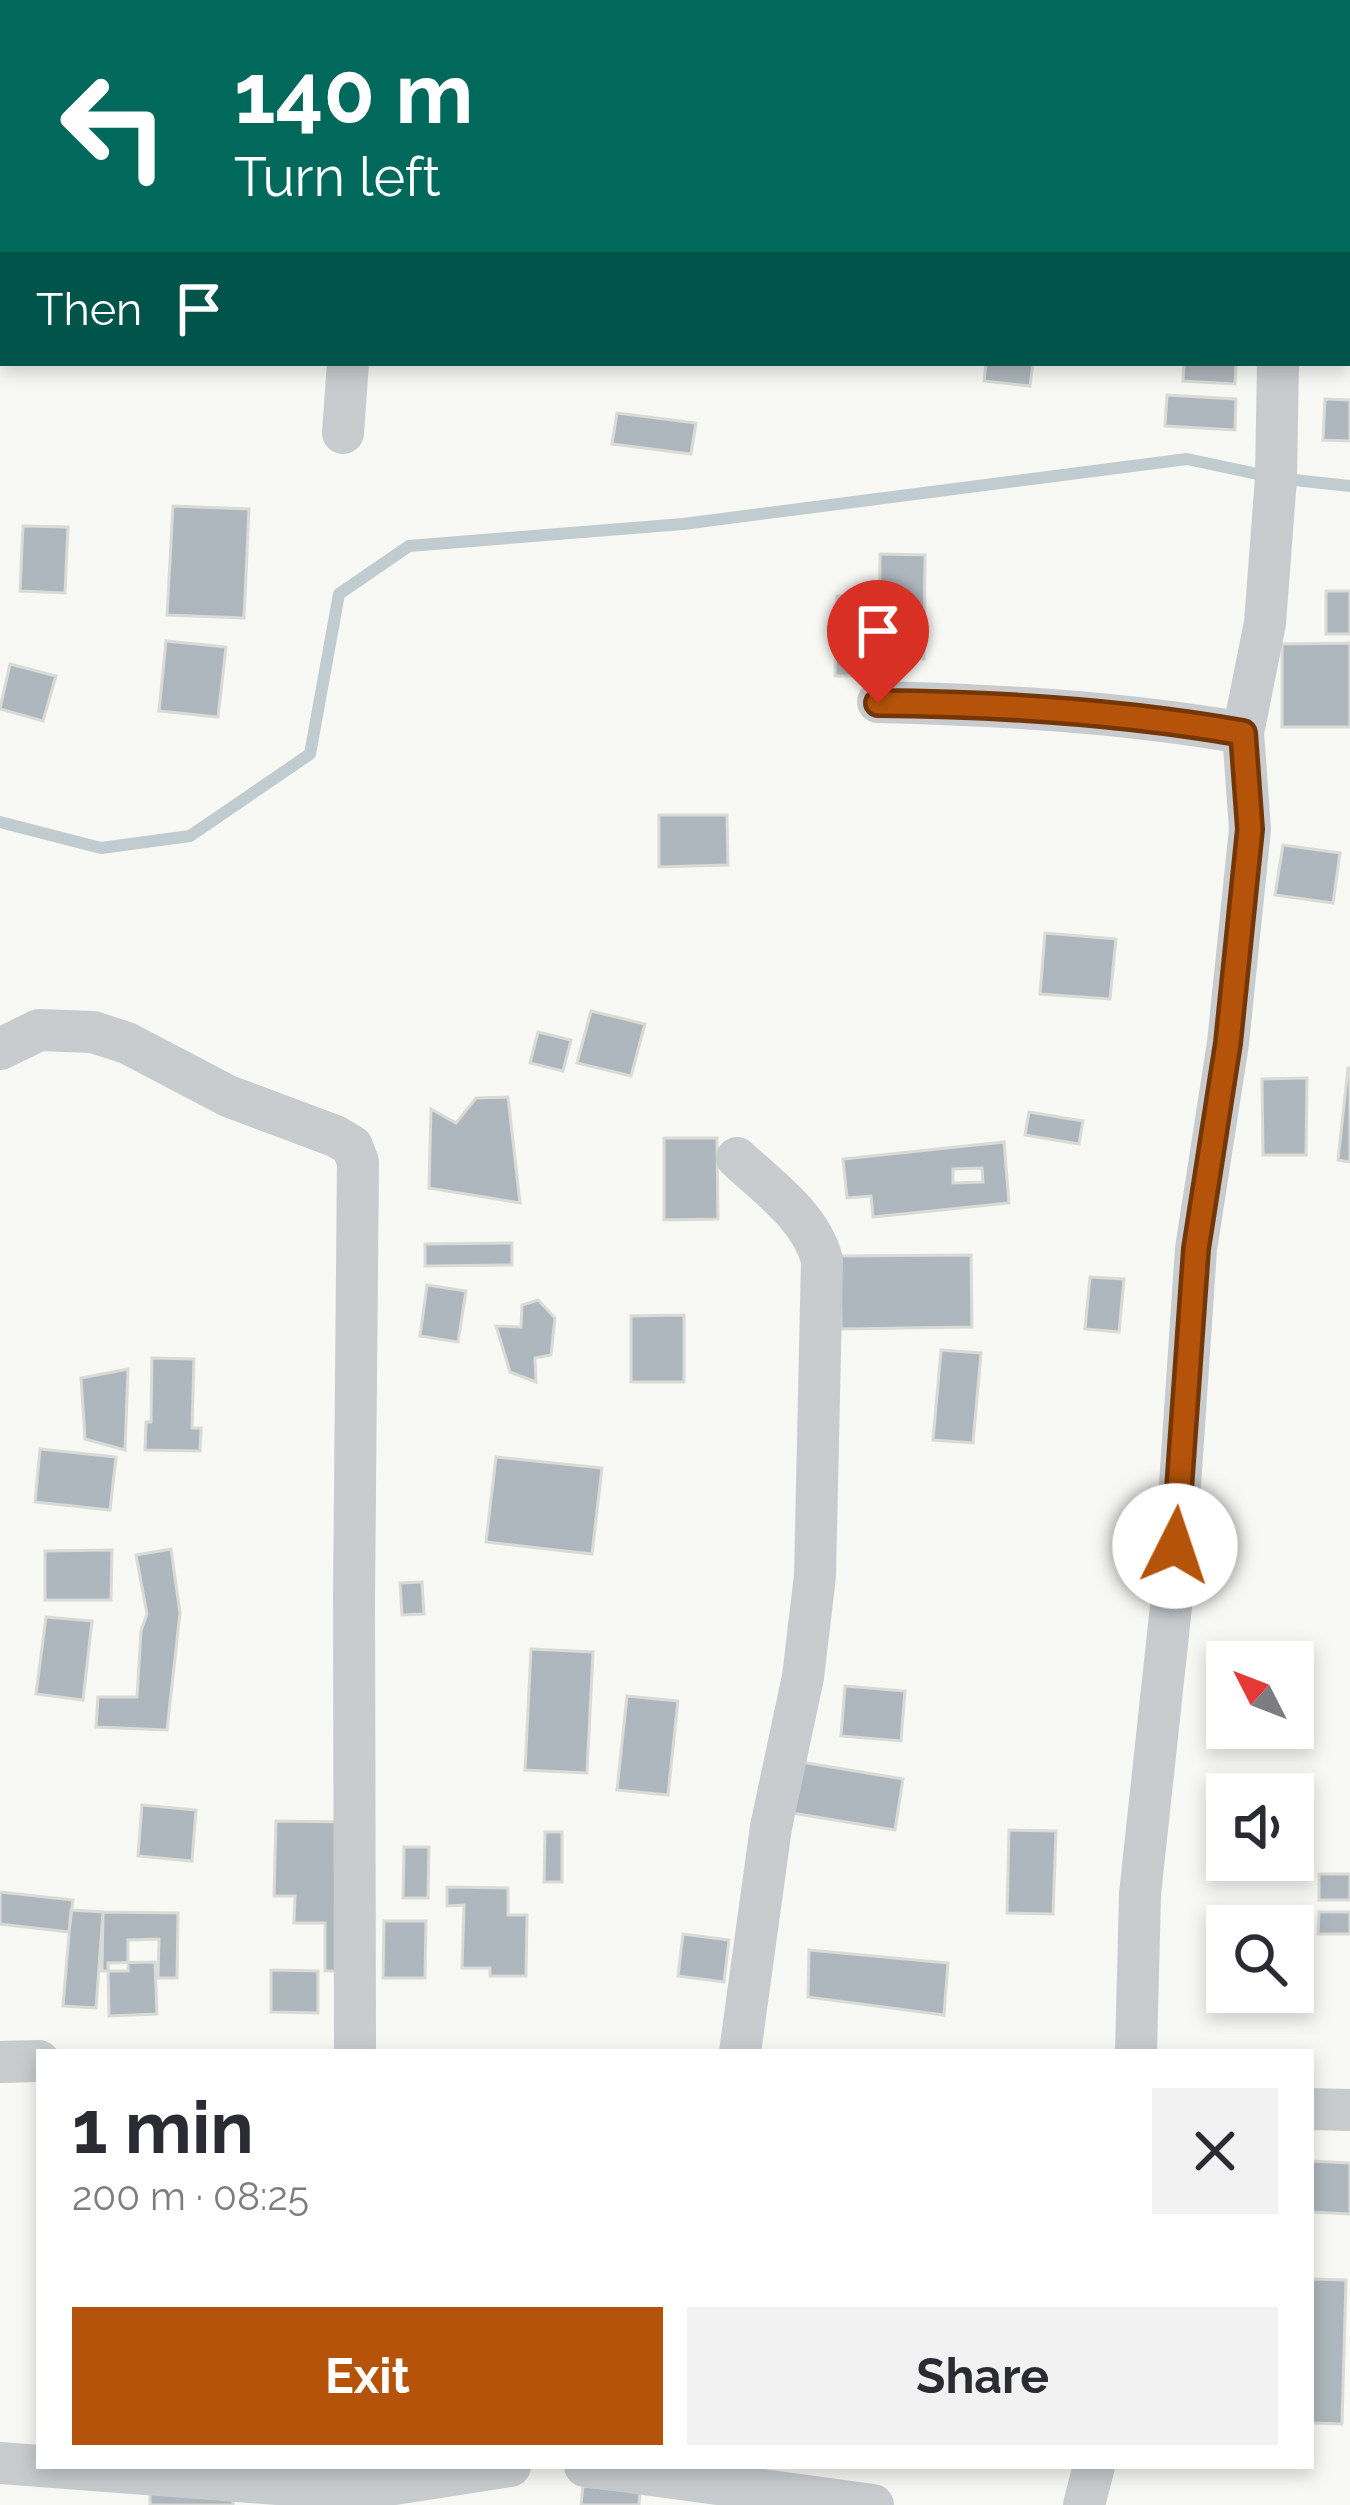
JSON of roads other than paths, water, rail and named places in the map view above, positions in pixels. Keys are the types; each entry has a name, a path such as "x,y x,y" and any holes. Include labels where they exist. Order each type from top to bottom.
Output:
{"street":[{"path":"344,433 348,366"},
{"path":"1136,2049 1140,1894 1173,1588 1196,1249 1228,1043 1250,829 1243,733 1264,623 1276,478 1278,366"},
{"path":"878,703 1015,707 1243,733"},
{"path":"0,1049 20,1024 94,1032 127,1043 228,1096 335,1136 352,1146 358,1162 355,2049"},
{"path":"737,1158 814,1235 822,1260 814,1576 803,1677 771,1827 740,2049"},
{"path":"0,2062 36,2061"},
{"path":"1314,2109 1350,2110"},
{"path":"0,2463 36,2465"},
{"path":"89,2469 355,2487 488,2469"},
{"path":"598,2469 698,2493 874,2505"},
{"path":"1084,2505 1093,2469"}],"waterway":[{"path":"0,822 101,848 190,836 310,754 339,594 409,546 683,524 1187,459 1276,478 1350,486"}]}
